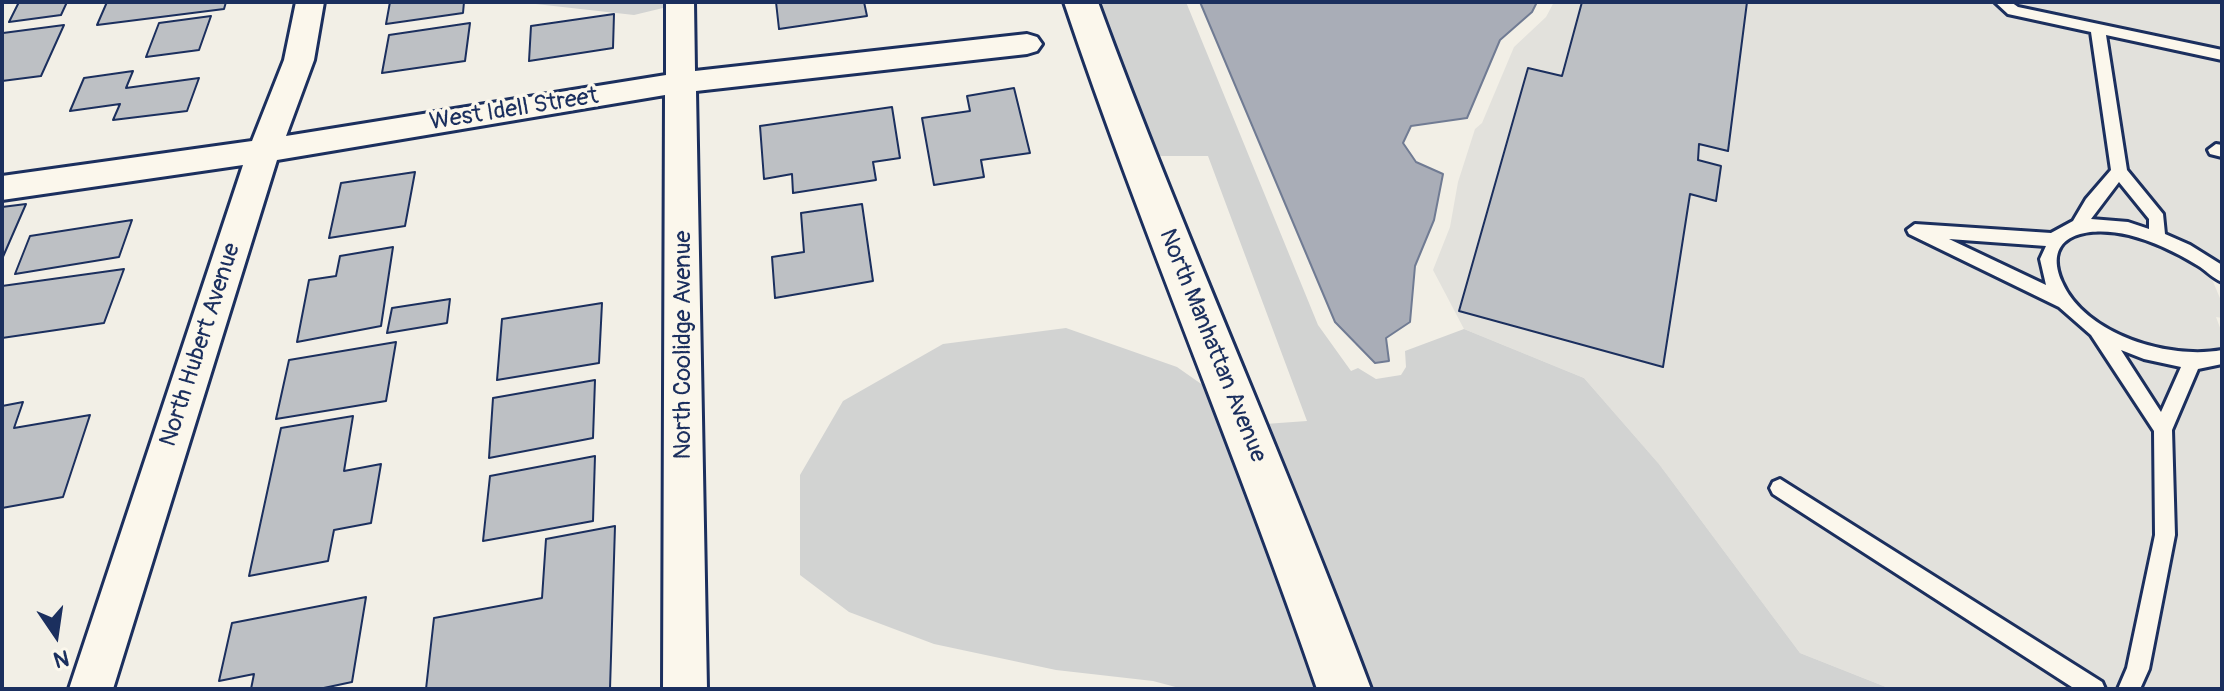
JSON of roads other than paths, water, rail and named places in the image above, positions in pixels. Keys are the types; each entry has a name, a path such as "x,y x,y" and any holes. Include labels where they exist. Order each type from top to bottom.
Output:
{"street":[{"name":"North Hubert Avenue","path":"91,689 264,151 293,86 307,32 310,2"},
{"name":"North Coolidge Avenue","path":"680,2 683,82 685,689"},
{"name":"North Manhattan Avenue","path":"1081,2 1110,89 1313,599 1344,689"},
{"name":"West Idell Street","path":"2,188 264,151 683,82 1027,44"}],"lane":[{"path":"2002,2 2013,11 2222,55"},
{"path":"2097,27 2119,171 2157,218 2157,235"},
{"path":"2067,303 2052,279 2049,257 2057,240 2078,227 2092,203 2119,171"},
{"path":"2078,227 2128,227 2157,235 2189,249 2222,275"},
{"path":"2057,240 1915,230 2067,303 2098,330 2128,347 2161,358 2192,362 2222,357"},
{"path":"2098,330 2163,430"},
{"path":"2129,689 2138,669 2165,535 2163,430 2192,362"},
{"path":"1780,488 2094,689"}]}
